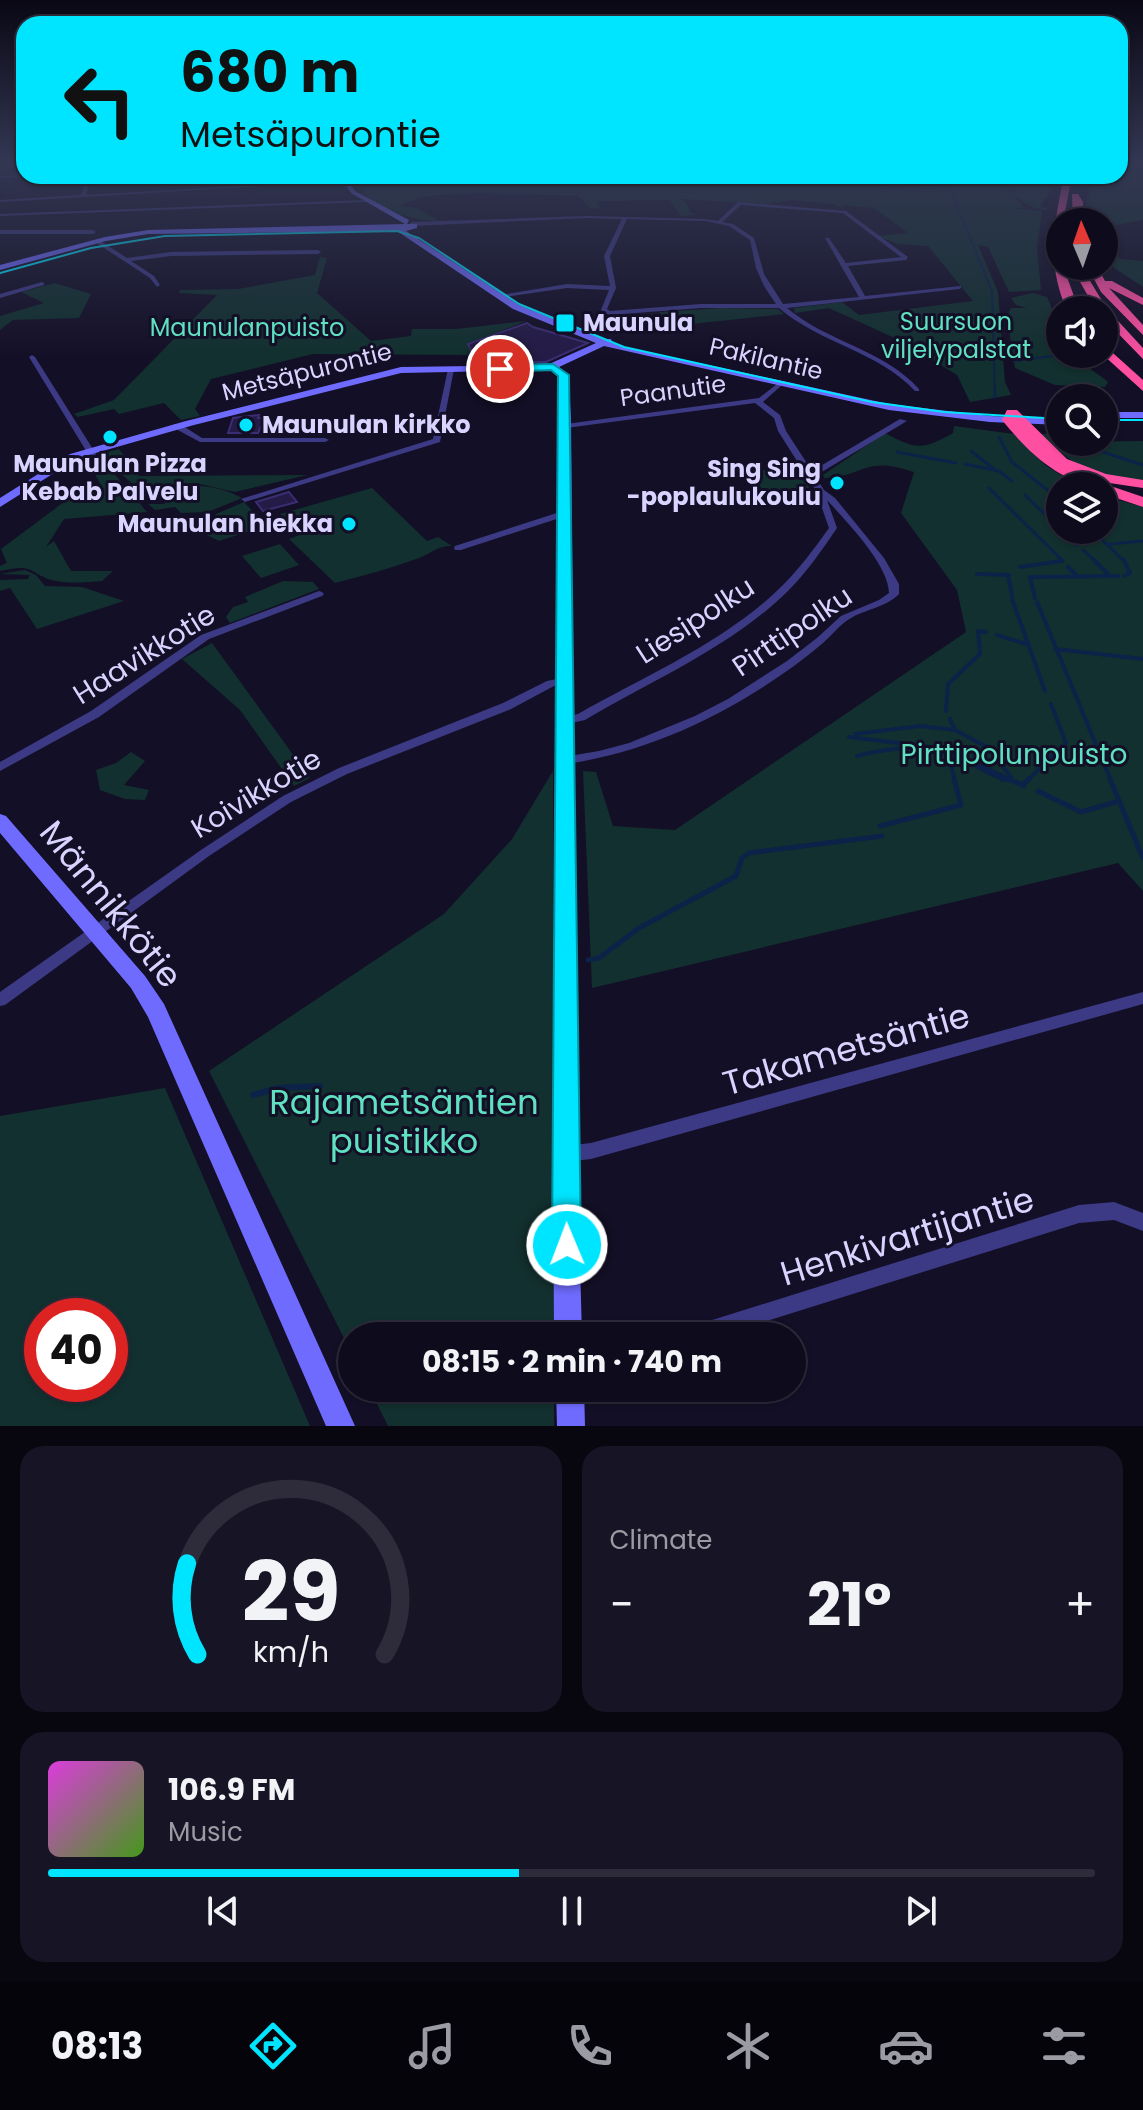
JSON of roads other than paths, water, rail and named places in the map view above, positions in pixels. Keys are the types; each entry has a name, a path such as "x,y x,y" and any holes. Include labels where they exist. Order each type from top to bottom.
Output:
{"highway":[{"path":"1100,280 1143,332"},
{"path":"1106,280 1114,288 1143,302"},
{"path":"1118,328 1143,355"},
{"path":"1118,346 1143,370"},
{"path":"1118,363 1143,387"},
{"path":"1015,418 1062,462 1103,478 1143,484"},
{"path":"1015,418 1046,458 1070,472"},
{"path":"1118,494 1143,502"}],"main road":[{"path":"0,268 99,242 183,231 377,227"},
{"name":"Pakilantie","path":"398,227 522,310 608,341 779,385 889,407 1046,421"},
{"name":"Pakilantie","path":"414,227 511,293 608,341 837,391 1015,418 1046,415"},
{"name":"Metsäpurontie","path":"0,503 63,463 197,422 393,371 553,367 608,341"},
{"path":"553,367 563,375 566,426 565,1154 568,1322"},
{"path":"1118,415 1143,415"},
{"path":"1118,422 1143,422"},
{"name":"Männikkötie","path":"0,821 138,982 165,1028 341,1426"},
{"path":"570,1402 571,1426"}],"street":[{"path":"621,227 606,258 613,288 605,312 782,307 959,287"},
{"path":"730,227 752,239 757,265 782,307 820,334 903,374 917,390"},
{"path":"844,265 906,258 864,227"},
{"path":"0,232 93,232"},
{"path":"827,239 863,298"},
{"path":"99,242 152,277 157,285"},
{"path":"125,260 171,254 318,252"},
{"path":"0,296 42,284"},
{"path":"498,296 567,286 613,288"},
{"path":"32,357 91,452"},
{"path":"245,499 437,440 451,369"},
{"name":"Paanutie","path":"566,426 765,399 779,385"},
{"name":"Pirttipolku","path":"567,760 648,739 698,719 791,662 846,617 894,594 895,588 888,570 832,500 821,492 782,431 777,417 756,400"},
{"path":"811,475 903,421"},
{"path":"178,428 200,440 325,440"},
{"name":"Liesipolku","path":"567,720 581,717 718,640 749,620 787,586 833,528 821,492"},
{"path":"458,548 566,513"},
{"name":"Haavikkotie","path":"0,767 95,714 205,637 319,594"},
{"name":"Koivikkotie","path":"0,1000 287,799 343,771 507,706 551,683 567,680"},
{"name":"Takametsäntie","path":"565,1154 591,1151 1143,998"},
{"name":"Henkivartijantie","path":"735,1322 1079,1214 1114,1211 1143,1222"}],"waterway":[{"path":"965,227 974,247"},
{"path":"975,250 992,291 995,393"},
{"path":"1013,361 1046,357"},
{"path":"999,437 1012,462 1046,489"},
{"path":"971,451 994,469"},
{"path":"897,452 956,463"},
{"path":"1115,456 1143,465"},
{"path":"965,464 999,471 1012,481"},
{"path":"989,488 1063,561"},
{"path":"1025,495 1046,515"},
{"path":"1118,543 1143,541"},
{"path":"1106,544 1125,562"},
{"path":"1083,550 1096,562"},
{"path":"1020,567 1062,561 1054,562"},
{"path":"1096,562 1110,576"},
{"path":"1124,576 1130,573 1125,562"},
{"path":"1068,567 1077,576"},
{"path":"977,574 1009,575"},
{"path":"1008,575 1012,595"},
{"path":"1035,598 1030,577 1077,576"},
{"path":"1077,576 1118,576"},
{"path":"1012,599 1028,645"},
{"path":"1037,602 1057,649"},
{"path":"946,711 948,684 980,654 978,631 986,632"},
{"path":"997,635 1028,645"},
{"path":"1028,645 1045,691"},
{"path":"1057,649 1143,659"},
{"path":"1057,649 1111,781"},
{"path":"1027,781 1066,743 1051,704"},
{"path":"950,719 955,730"},
{"path":"855,734 920,726 955,730"},
{"path":"955,730 987,747 1011,777"},
{"path":"849,737 948,749 1011,780"},
{"path":"857,756 897,749 948,754"},
{"path":"948,754 992,775 1011,780"},
{"path":"948,754 955,781"},
{"path":"880,826 961,805 954,779"},
{"path":"1002,779 1011,780"},
{"path":"1009,779 1024,786"},
{"path":"1022,785 1029,779"},
{"path":"1110,779 1143,858"},
{"path":"1038,791 1081,812 1119,801"},
{"path":"588,960 599,958 639,928 736,876 742,858 749,853 882,836"},
{"path":"253,1095 278,1088 320,1086"}],"tram line":[{"path":"0,273 91,248 165,236 397,231 419,238 519,304 624,347 872,402 944,412 1046,418"},
{"path":"1118,420 1143,420"}],"place":[{"name":"Maunula","path":"565,323"},
{"name":"Maunulan kirkko","path":"246,425"},
{"name":"Maunulan Pizza Kebab Palvelu","path":"110,437"},
{"name":"Sing Sing -poplaulukoulu","path":"837,483"},
{"name":"Maunulan hiekka","path":"349,524"}],"park label":[{"name":"Maunulanpuisto","path":"247,328"},
{"name":"Suursuon viljelypalstat","path":"956,336"},
{"name":"Pirttipolunpuisto","path":"1014,754"},
{"name":"Rajametsäntien puistikko","path":"404,1122"}]}
